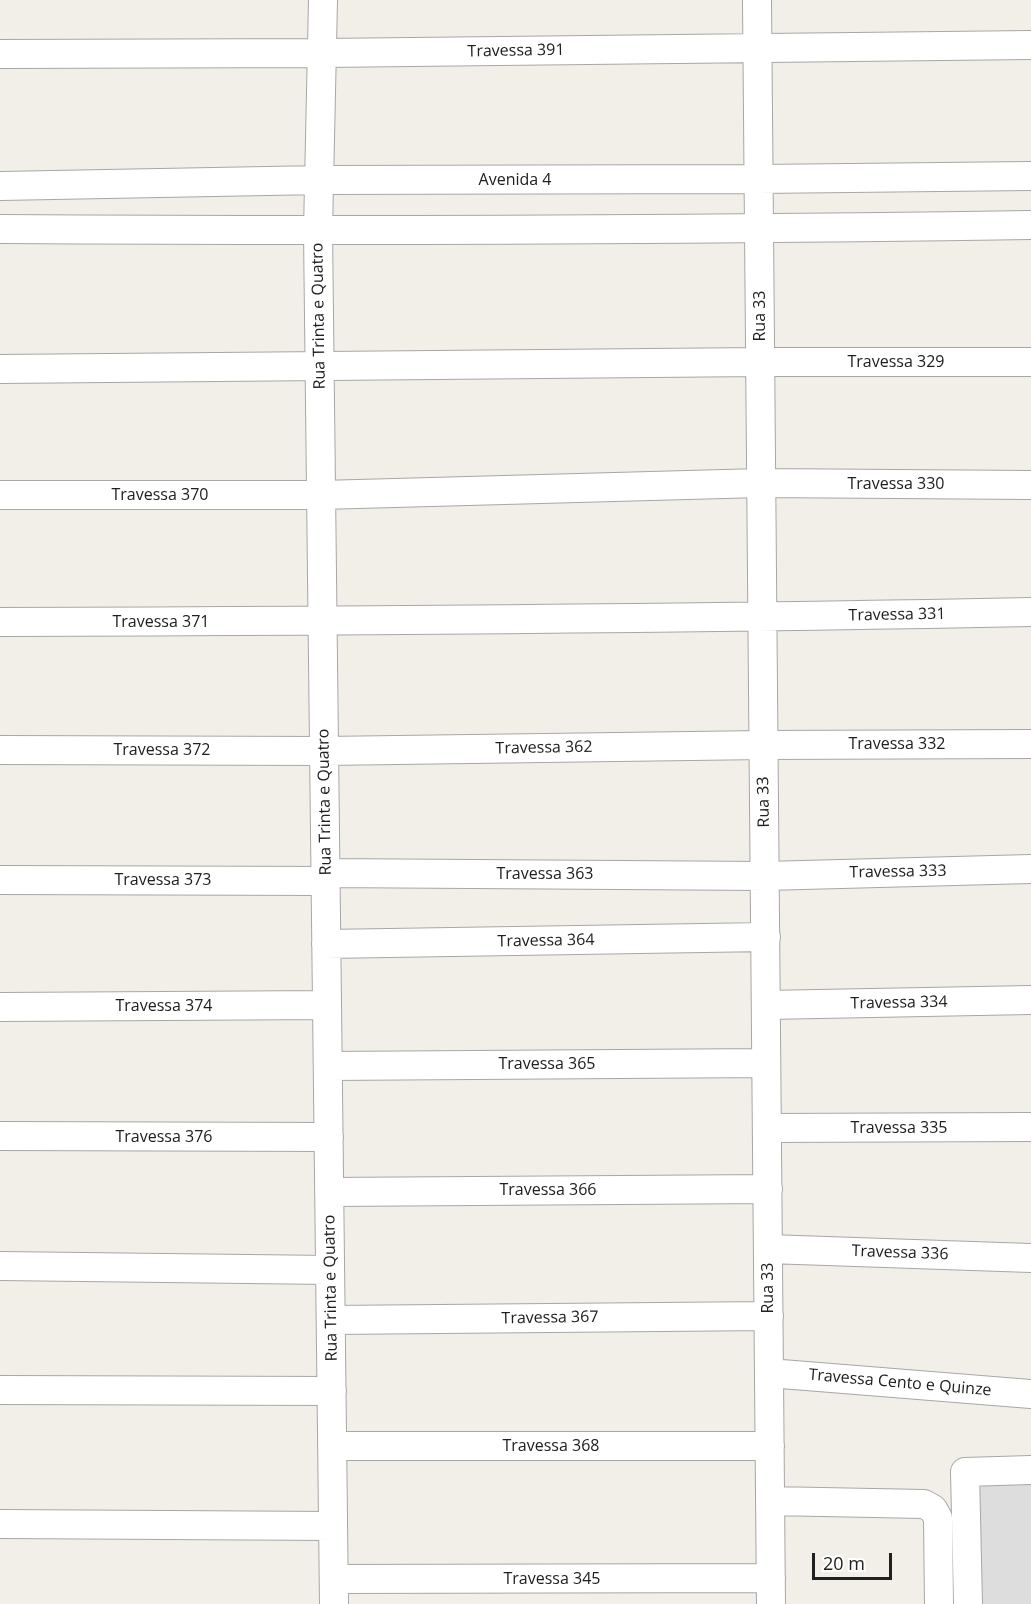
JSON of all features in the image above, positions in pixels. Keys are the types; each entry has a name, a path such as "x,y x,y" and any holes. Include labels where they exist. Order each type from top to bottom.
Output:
{"street":[{"name":"Rua Trinta e Quatro","path":"323,0 318,231 334,1591"},
{"name":"Rua 33","path":"757,0 771,1591"},
{"name":"Travessa 391","path":"0,54 323,53 1031,45"},
{"name":"Avenida 4","path":"0,186 320,180 1031,176"},
{"path":"0,229 318,231 1031,225"},
{"name":"Travessa 329","path":"319,367 760,362 1031,362"},
{"path":"0,369 319,367"},
{"name":"Travessa 330","path":"321,495 761,483 1031,485"},
{"name":"Travessa 370","path":"0,495 321,495"},
{"name":"Travessa 331","path":"323,621 1031,612"},
{"name":"Travessa 371","path":"0,622 323,621"},
{"name":"Travessa 332","path":"764,745 1031,744"},
{"name":"Travessa 362","path":"324,751 764,745"},
{"name":"Travessa 372","path":"0,750 324,751"},
{"name":"Travessa 333","path":"765,876 1031,869"},
{"name":"Travessa 363","path":"326,877 765,876"},
{"name":"Travessa 373","path":"0,880 326,877"},
{"name":"Travessa 364","path":"326,944 766,937"},
{"name":"Travessa 334","path":"766,1005 1031,1000"},
{"name":"Travessa 374","path":"0,1007 327,1005"},
{"name":"Travessa 365","path":"328,1066 766,1063"},
{"name":"Travessa 335","path":"767,1128 1031,1127"},
{"name":"Travessa 376","path":"0,1136 329,1137"},
{"name":"Travessa 366","path":"329,1192 768,1189"},
{"name":"Travessa 336","path":"768,1249 1031,1258"},
{"path":"0,1266 330,1270"},
{"name":"Travessa 367","path":"331,1320 769,1316"},
{"name":"Travessa Cento e Quinze","path":"769,1373 1031,1394"},
{"path":"0,1390 332,1391"},
{"name":"Travessa 368","path":"332,1446 770,1446"},
{"path":"968,1604 965,1472 1031,1470"},
{"path":"770,1501 924,1504 933,1509 939,1518 939,1604"},
{"path":"0,1524 333,1526"},
{"name":"Travessa 345","path":"334,1591 771,1591"}],"shaded area":[{"path":"1031,1484 1031,1604 979,1604 979,1485"}]}
